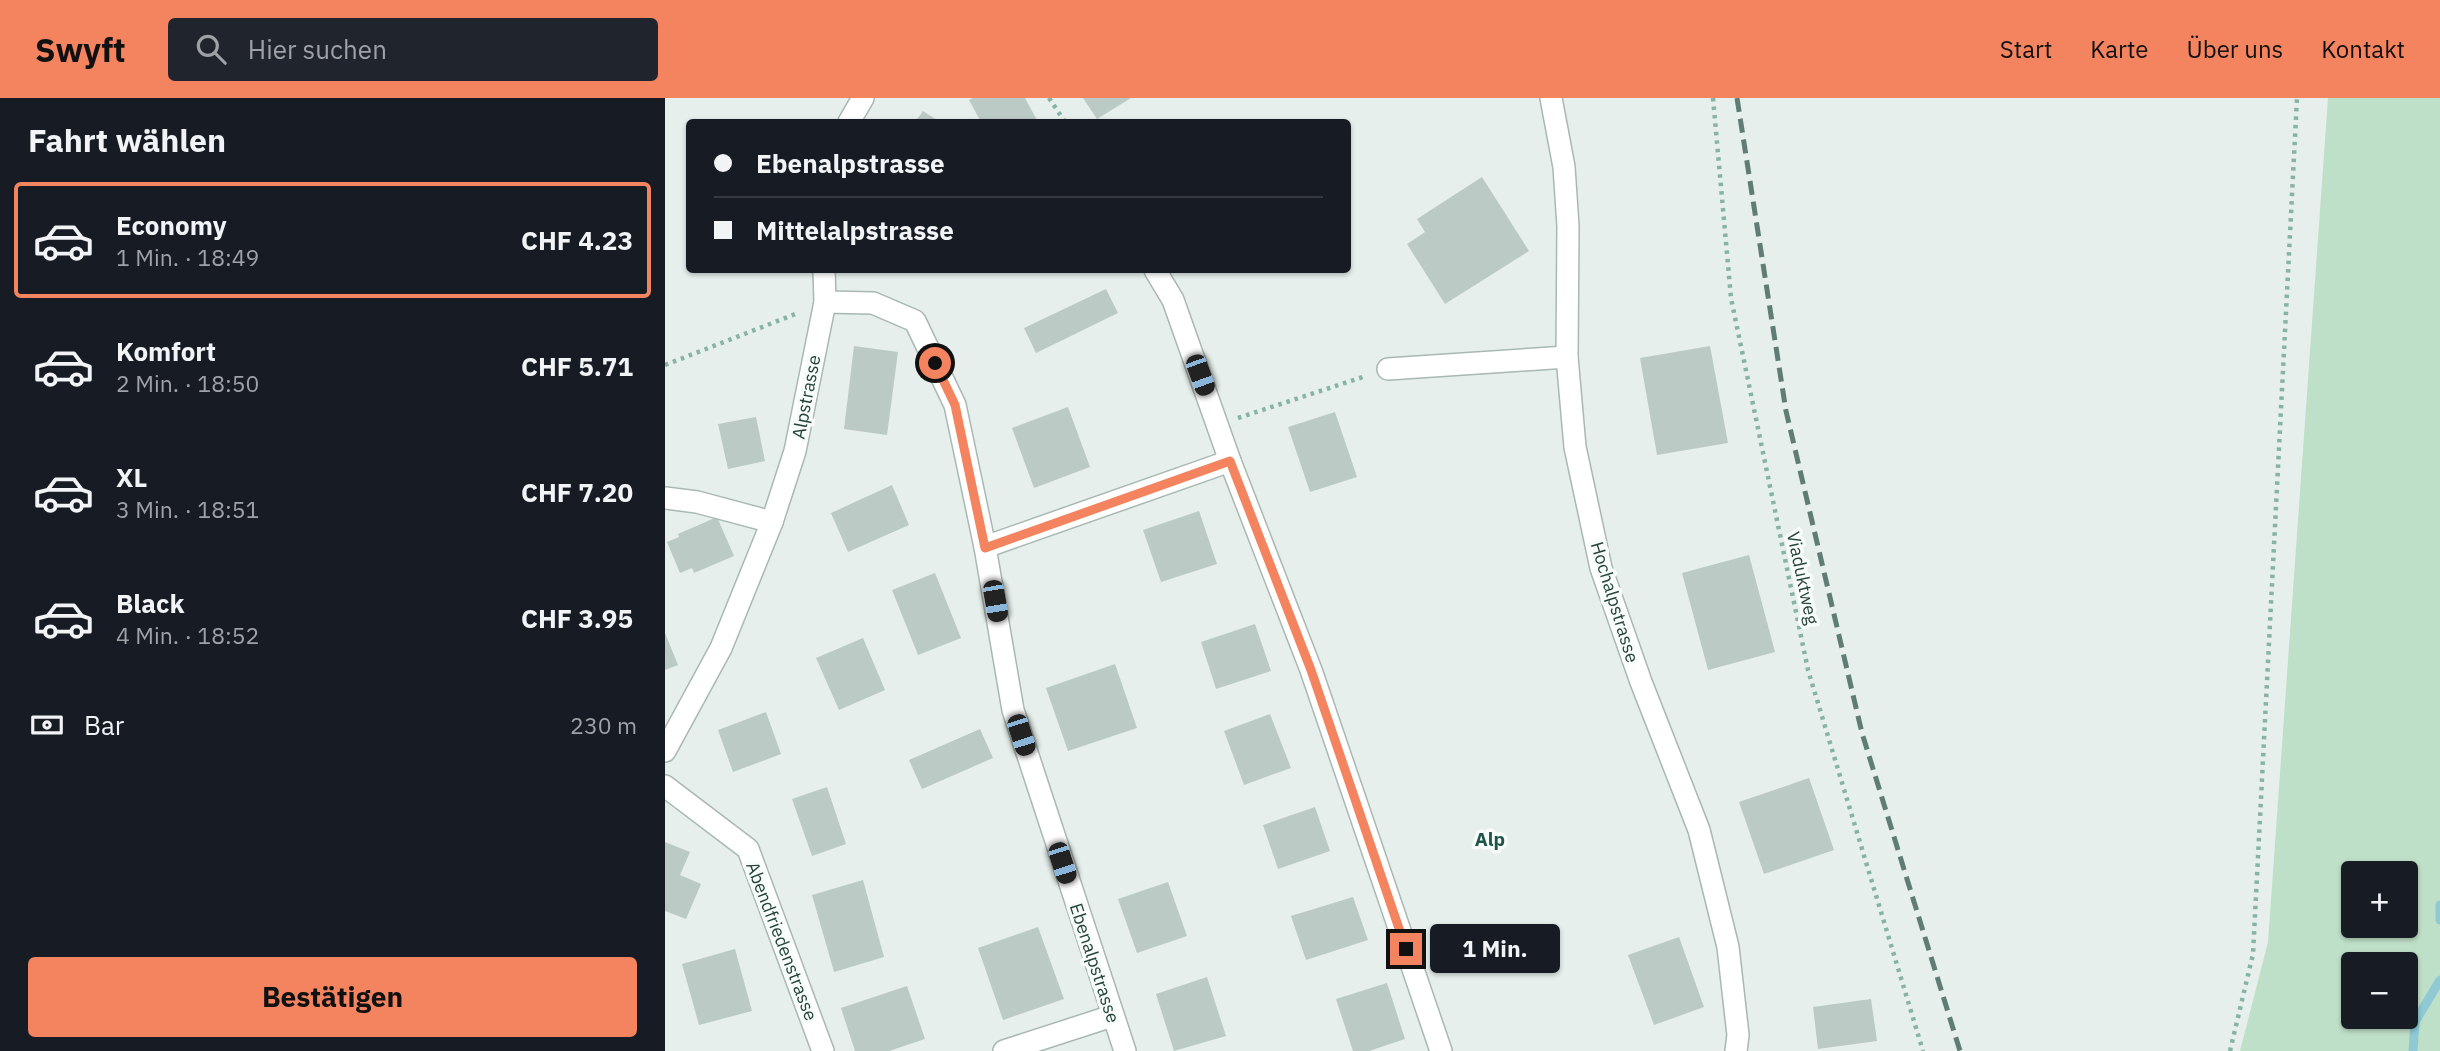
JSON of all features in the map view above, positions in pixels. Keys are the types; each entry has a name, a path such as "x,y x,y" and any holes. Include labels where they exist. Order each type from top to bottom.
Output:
{"street":[{"path":"851,119 863,98"},
{"name":"Hochalpstrasse","path":"1551,98 1564,167 1568,226 1567,357 1575,447 1601,568 1641,682 1699,830 1724,934 1738,1035 1736,1051"},
{"name":"Alpstrasse","path":"665,751 721,648 772,522 795,451 825,302 824,273"},
{"path":"1157,273 1173,300 1230,461 1311,670 1441,1051"},
{"name":"Ebenalpstrasse","path":"825,302 873,303 915,321 955,405 985,548 1013,710 1125,1051"},
{"path":"1388,369 1567,357"},
{"path":"985,548 1230,461"},
{"path":"665,498 697,502 772,522"},
{"name":"Abendfriedenstrasse","path":"665,786 748,849 823,1051"},
{"path":"1004,1051 1112,1016"}],"path":[{"path":"1049,98 1063,119"},
{"name":"Viaduktweg","path":"1713,98 1731,298 1808,670 1923,1051"},
{"path":"2230,1051 2253,954 2297,98"},
{"path":"665,365 825,302"},
{"path":"1217,425 1388,369"}],"green space":[{"path":"2328,98 2440,98 2440,1051 2240,1051 2268,942"}],"building":[{"path":"1025,98 1036,119 979,119 969,100"},
{"path":"1083,98 1131,98 1097,119"},
{"path":"923,111 935,119 917,119"},
{"path":"1482,177 1529,251 1445,304 1407,244 1425,232 1417,219"},
{"path":"1106,289 1118,313 1036,353 1024,328"},
{"path":"854,346 898,352 887,435 844,429"},
{"path":"1710,346 1728,443 1657,455 1640,358"},
{"path":"1068,407 1090,467 1034,488 1012,428"},
{"path":"1335,412 1357,477 1310,492 1288,427"},
{"path":"756,417 765,461 728,469 718,424"},
{"path":"892,485 909,525 848,552 831,513"},
{"path":"1199,511 1217,564 1161,582 1143,530"},
{"path":"717,517 734,556 694,573 692,568 680,573 667,542 679,537 678,534"},
{"path":"1749,555 1775,652 1708,670 1682,573"},
{"path":"935,573 961,638 918,655 892,590"},
{"path":"1255,624 1271,671 1216,689 1201,642"},
{"path":"665,633 678,665 665,670"},
{"path":"863,638 885,690 839,710 816,658"},
{"path":"1115,664 1137,728 1068,751 1046,688"},
{"path":"766,712 781,754 733,772 718,730"},
{"path":"1270,714 1291,768 1244,785 1224,731"},
{"path":"980,729 993,758 922,789 909,760"},
{"path":"1809,778 1834,850 1764,874 1739,802"},
{"path":"827,787 846,844 812,856 792,799"},
{"path":"1315,807 1330,851 1278,869 1263,825"},
{"path":"665,842 690,852 680,875 701,884 686,919 665,911"},
{"path":"863,880 884,957 834,972 812,895"},
{"path":"1168,882 1187,936 1137,953 1118,899"},
{"path":"1353,897 1368,940 1306,960 1291,916"},
{"path":"1038,927 1064,999 1003,1020 978,948"},
{"path":"1679,937 1704,1007 1654,1025 1628,955"},
{"path":"735,949 752,1011 699,1025 682,964"},
{"path":"1207,977 1226,1036 1174,1051 1156,994"},
{"path":"1387,983 1405,1039 1369,1051 1353,1051 1336,999"},
{"path":"907,986 925,1039 889,1051 855,1051 841,1008"},
{"path":"1871,999 1877,1041 1818,1049 1813,1007"}],"waterway":[{"path":"2440,905 2440,920"},
{"path":"2413,1051 2415,1022 2440,980"}],"railway":[{"path":"1737,98 1786,411 1862,733 1960,1051"}],"district":[{"name":"Alp","path":"1490,839"}],"route":[{"path":"935,363 955,405 985,548 1230,461 1311,670 1406,949"}]}
